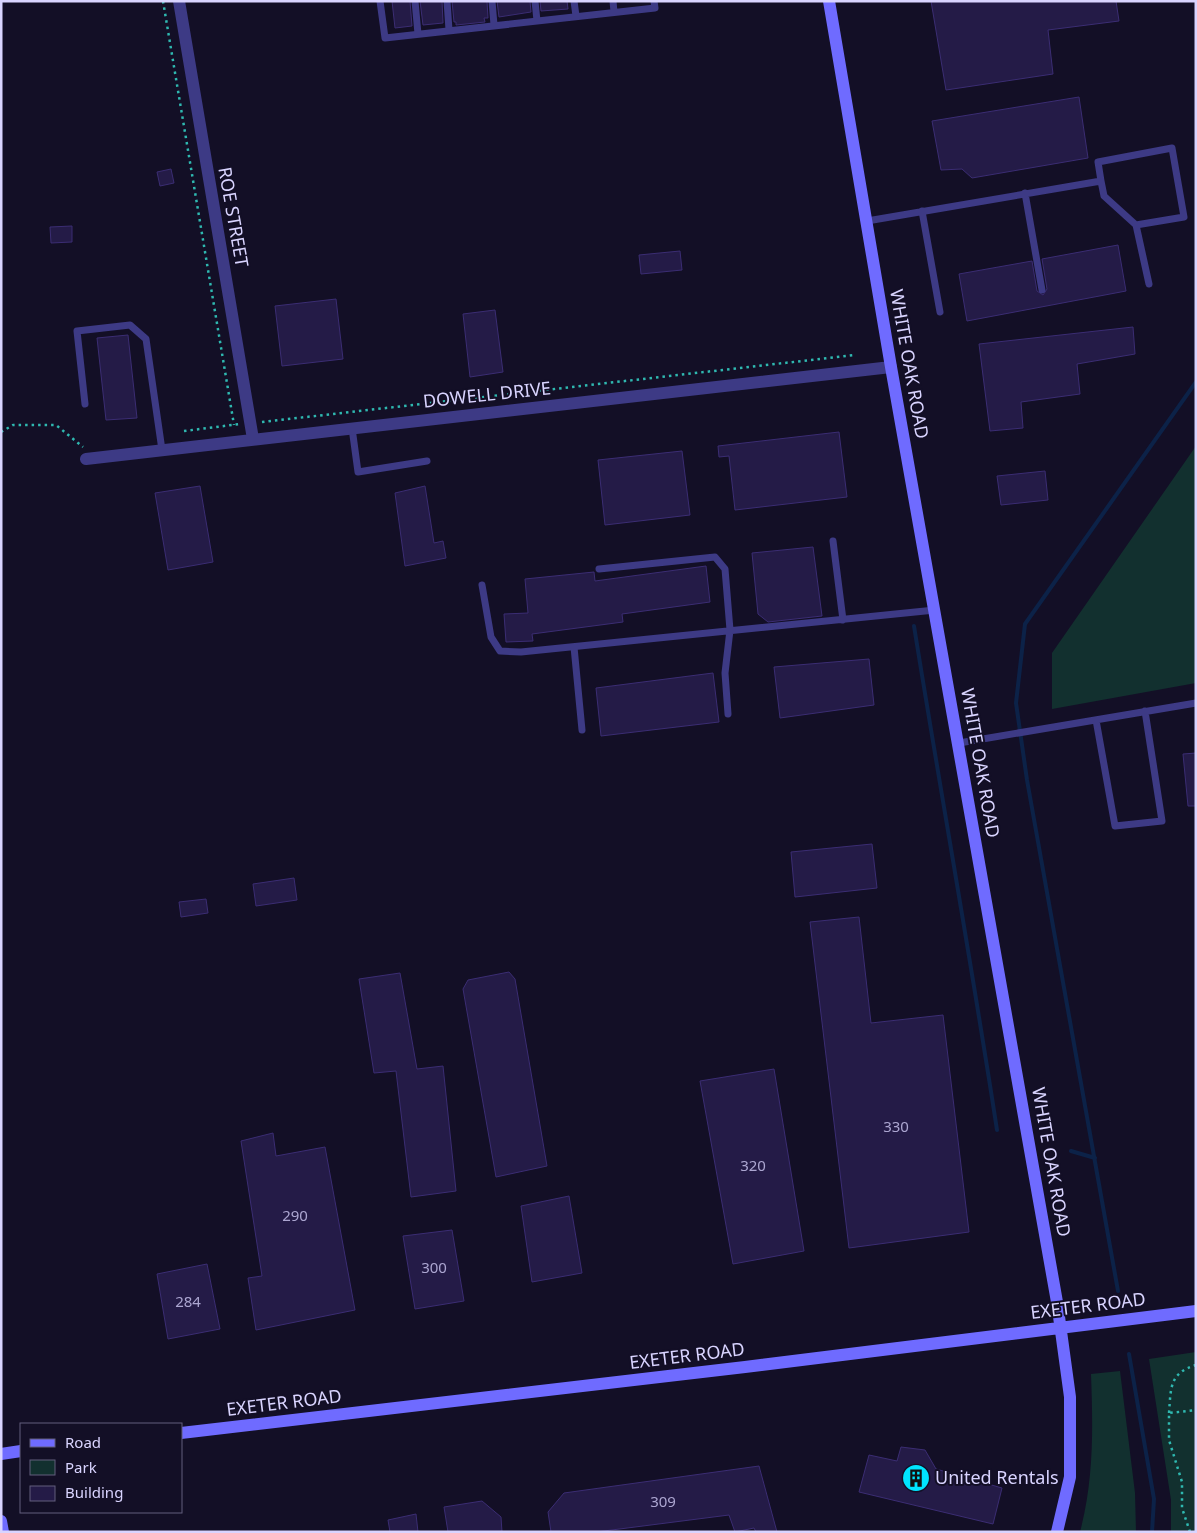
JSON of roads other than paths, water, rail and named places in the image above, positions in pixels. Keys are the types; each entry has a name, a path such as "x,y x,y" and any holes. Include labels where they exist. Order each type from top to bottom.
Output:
{"street":[{"name":"ROE STREET","path":"179,1 253,439"},
{"name":"WHITE OAK ROAD","path":"829,1 891,367 1050,1258 1070,1397 1070,1477 1057,1532"},
{"name":"DOWELL DRIVE","path":"91,458 891,367"},
{"name":"EXETER ROAD","path":"182,1432 784,1362 1060,1326 1196,1311"},
{"path":"1,1454 20,1451"},
{"path":"1,1522 3,1532"}],"lane":[{"path":"380,1 385,38 655,8 654,1"},
{"path":"415,1 418,34"},
{"path":"446,1 450,30"},
{"path":"492,1 494,25"},
{"path":"534,1 537,20"},
{"path":"574,1 576,16"},
{"path":"613,1 614,12"},
{"path":"1136,225 1184,216 1172,148 1098,162 1104,196 1136,225 1149,284"},
{"path":"867,221 1101,181"},
{"path":"1025,193 1042,290"},
{"path":"922,211 940,312"},
{"path":"85,404 77,331 130,324 146,339 162,450"},
{"path":"352,428 358,472 427,461"},
{"path":"834,541 843,620"},
{"path":"599,569 715,557 725,569 730,630 725,673 728,714"},
{"path":"482,585 491,637 500,651 521,652 935,610"},
{"path":"574,647 582,730"},
{"path":"959,743 1196,703"},
{"path":"1096,720 1115,826 1162,821 1145,711"}],"waterway":[{"path":"1118,1291 1027,780 1016,703 1025,624 1196,382"},
{"path":"914,626 997,1130"},
{"path":"1071,1151 1095,1158"},
{"path":"1129,1354 1154,1499 1152,1532"}],"place":[{"name":"United Rentals","path":"916,1478"}]}
